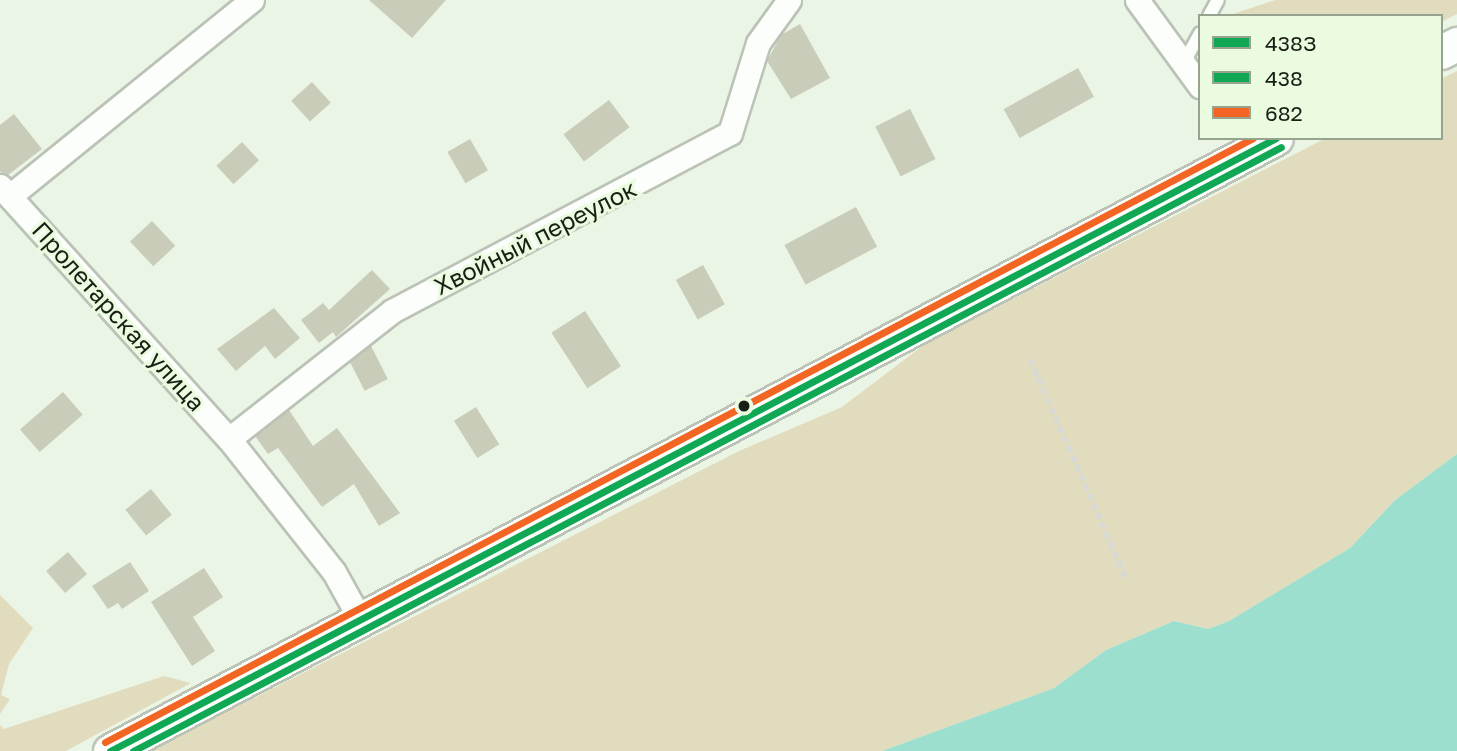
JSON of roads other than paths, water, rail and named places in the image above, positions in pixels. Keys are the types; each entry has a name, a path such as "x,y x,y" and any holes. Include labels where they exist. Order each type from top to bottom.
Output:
{"main road":[{"path":"110,751 1255,143"}],"street":[{"name":"Пролетарская улица","path":"252,0 6,191 229,439 334,572 360,619"},
{"name":"Хвойный переулок","path":"229,439 392,311 730,133 758,43 789,0"},
{"path":"1138,0 1198,83"}],"lane":[{"path":"1183,64 1198,37"}],"water":[{"path":"1457,454 1457,751 882,751 1054,688 1106,650 1174,621 1208,629 1229,621 1350,548 1395,500"}]}
